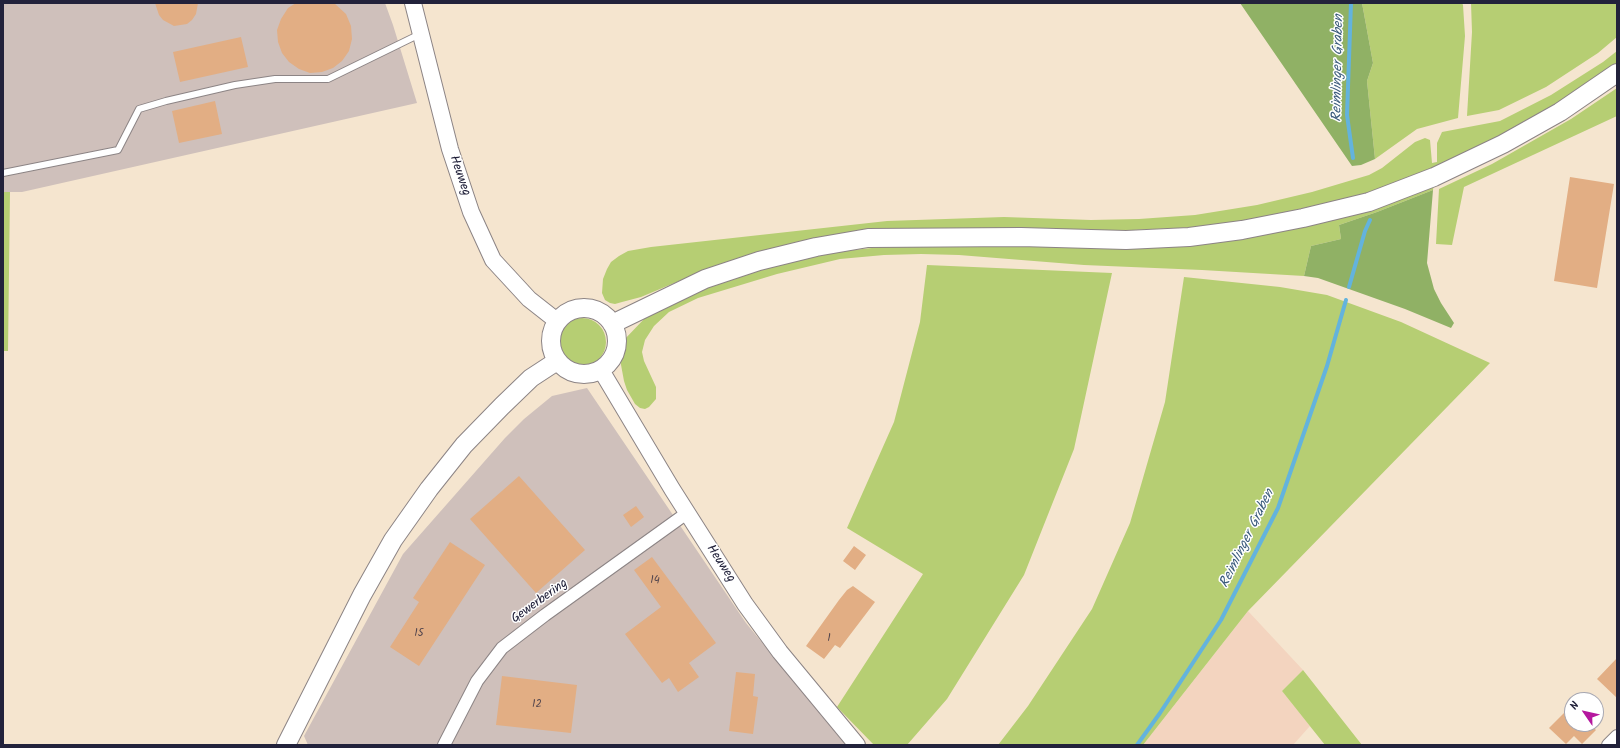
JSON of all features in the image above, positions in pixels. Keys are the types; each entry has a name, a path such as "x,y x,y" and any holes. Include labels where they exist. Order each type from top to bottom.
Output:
{"main road":[{"path":"612,324 705,279 752,263 816,247 868,238 1021,237 1126,240 1189,236 1242,230 1303,218 1369,202 1434,177 1503,144 1560,112 1617,73"},
{"path":"584,308 600,313 612,324 616,334 617,344 609,363 601,370 592,374 572,372 564,368 557,361 552,351 551,341 553,330 558,321 565,314 584,308"},
{"path":"286,745 362,595 393,540 429,489 464,445 531,378 557,361"}],"street":[{"name":"Heuweg","path":"413,3 450,149 471,212 494,260 529,300 558,321"},
{"name":"Heuweg","path":"601,370 634,427 745,604 780,652 857,745"},
{"name":"Gewerbering","path":"444,745 477,681 489,663 502,648 545,615 687,513"},
{"path":"1608,745 1617,736"}],"lane":[{"path":"3,173 118,150 139,109 166,101 235,85 275,79 328,79 420,34"}],"shaded area":[{"path":"3,3 385,3 417,103 22,192 3,192"},
{"path":"587,388 746,623 846,745 308,745 304,736 403,554 505,438 524,419 552,396"},
{"path":"1248,611 1303,670 1282,691 1310,726 1293,745 1143,745"}],"green space":[{"path":"1240,3 1362,3 1373,63 1367,81 1375,159 1361,165 1352,166"},
{"path":"1362,3 1462,3 1463,5 1465,36 1458,118 1417,129 1375,159 1367,81 1373,63"},
{"path":"1471,3 1617,3 1617,37 1598,53 1546,87 1499,110 1467,116 1472,32"},
{"path":"1617,51 1617,64 1556,105 1502,136 1433,169 1352,198 1257,218 1201,227 1069,231 752,254 710,268 641,297 615,304 605,300 602,293 603,279 611,262 628,251 651,247 887,221 1004,217 1091,220 1139,219 1195,215 1257,205 1312,192 1369,175 1382,168 1415,142 1425,138 1430,140 1432,163 1437,162 1437,143 1442,132 1500,121 1551,95 1603,62"},
{"path":"1617,88 1617,116 1464,187 1452,245 1436,244 1439,189 1492,164 1571,119"},
{"path":"1434,183 1433,190 1339,225 1341,239 1311,246 1304,276 1084,265 959,255 921,254 884,255 840,259 777,274 698,298 669,312 654,326 645,340 642,352 644,361 656,387 656,399 649,407 645,409 640,408 635,404 624,381 619,354 623,341 645,318 682,296 761,268 826,253 890,246 972,244 1130,246"},
{"path":"1433,190 1427,263 1434,289 1454,323 1451,328 1405,309 1318,278 1304,276 1311,246 1341,239 1339,225"},
{"path":"3,192 10,192 8,351 3,351"},
{"path":"927,265 1112,273 1074,449 1024,575 947,699 907,745 874,745 837,707 923,574 847,528 894,422 920,322"},
{"path":"1184,277 1280,287 1327,295 1401,322 1490,363 1248,611 1143,745 998,745 1028,706 1092,609 1130,523 1165,402"},
{"path":"577,318 587,318 599,325 606,337 606,347 599,359 587,366 577,366 569,362 562,355 558,347 558,337 562,329 569,322"},
{"path":"1303,670 1362,745 1325,745 1282,691"}],"building":[{"path":"155,3 198,3 196,14 192,20 187,24 174,26 163,20 159,15"},
{"path":"296,3 334,3 346,14 351,26 352,39 349,51 342,61 333,68 322,72 310,73 299,69 289,62 282,53 278,42 277,30 281,19 288,8"},
{"path":"241,37 248,67 180,82 173,52"},
{"path":"215,101 222,134 179,143 172,111"},
{"path":"1570,177 1614,184 1597,288 1554,281"},
{"path":"519,476 585,550 536,593 470,519"},
{"path":"636,506 644,517 631,527 623,515"},
{"path":"450,542 485,565 419,666 390,647 419,602 413,598"},
{"path":"854,546 866,555 855,570 843,561"},
{"path":"652,557 716,643 689,663 699,677 678,692 669,678 662,683 625,634 661,607 634,570"},
{"path":"853,586 875,602 840,648 835,645 824,659 806,646 839,600 847,590"},
{"path":"1617,658 1617,698 1597,679"},
{"path":"736,672 755,674 753,696 758,697 753,734 729,731"},
{"path":"502,676 577,685 571,733 496,725"},
{"path":"1564,713 1564,732 1594,732 1582,744 1574,736 1566,744 1549,728"}],"waterway":[{"name":"Reimlinger Graben","path":"1351,3 1347,115 1353,158"},
{"name":"Reimlinger Graben","path":"1349,287 1365,231 1370,220"},
{"name":"Reimlinger Graben","path":"1137,745 1160,713 1221,620 1278,508 1327,366 1346,300"}]}
